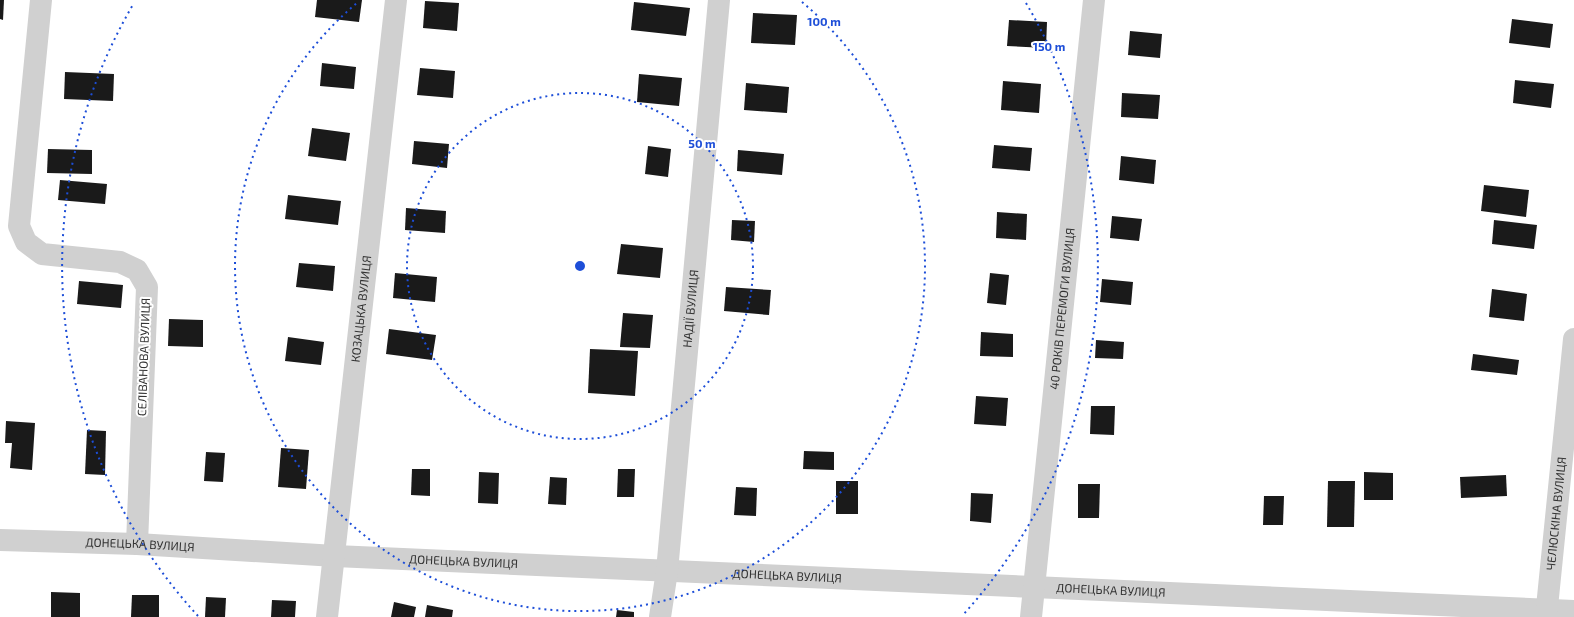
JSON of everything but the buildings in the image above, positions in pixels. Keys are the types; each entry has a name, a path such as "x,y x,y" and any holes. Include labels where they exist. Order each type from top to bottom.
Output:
{"street":[{"name":"СЕЛІВАНОВА ВУЛИЦЯ","path":"41,0 19,226 26,242 42,254 120,262 138,270 147,288 137,544"},
{"name":"КОЗАЦЬКА ВУЛИЦЯ","path":"327,617 396,0"},
{"name":"НАДІЇ ВУЛИЦЯ","path":"660,617 667,571 719,0"},
{"name":"40 РОКІВ ПЕРЕМОГИ ВУЛИЦЯ","path":"1031,617 1094,0"},
{"name":"ЧЕЛЮСКІНА ВУЛИЦЯ","path":"1546,614 1574,339"},
{"name":"ДОНЕЦЬКА ВУЛИЦЯ","path":"0,540 137,544 335,556 1035,588 1546,614 1574,611"}]}
